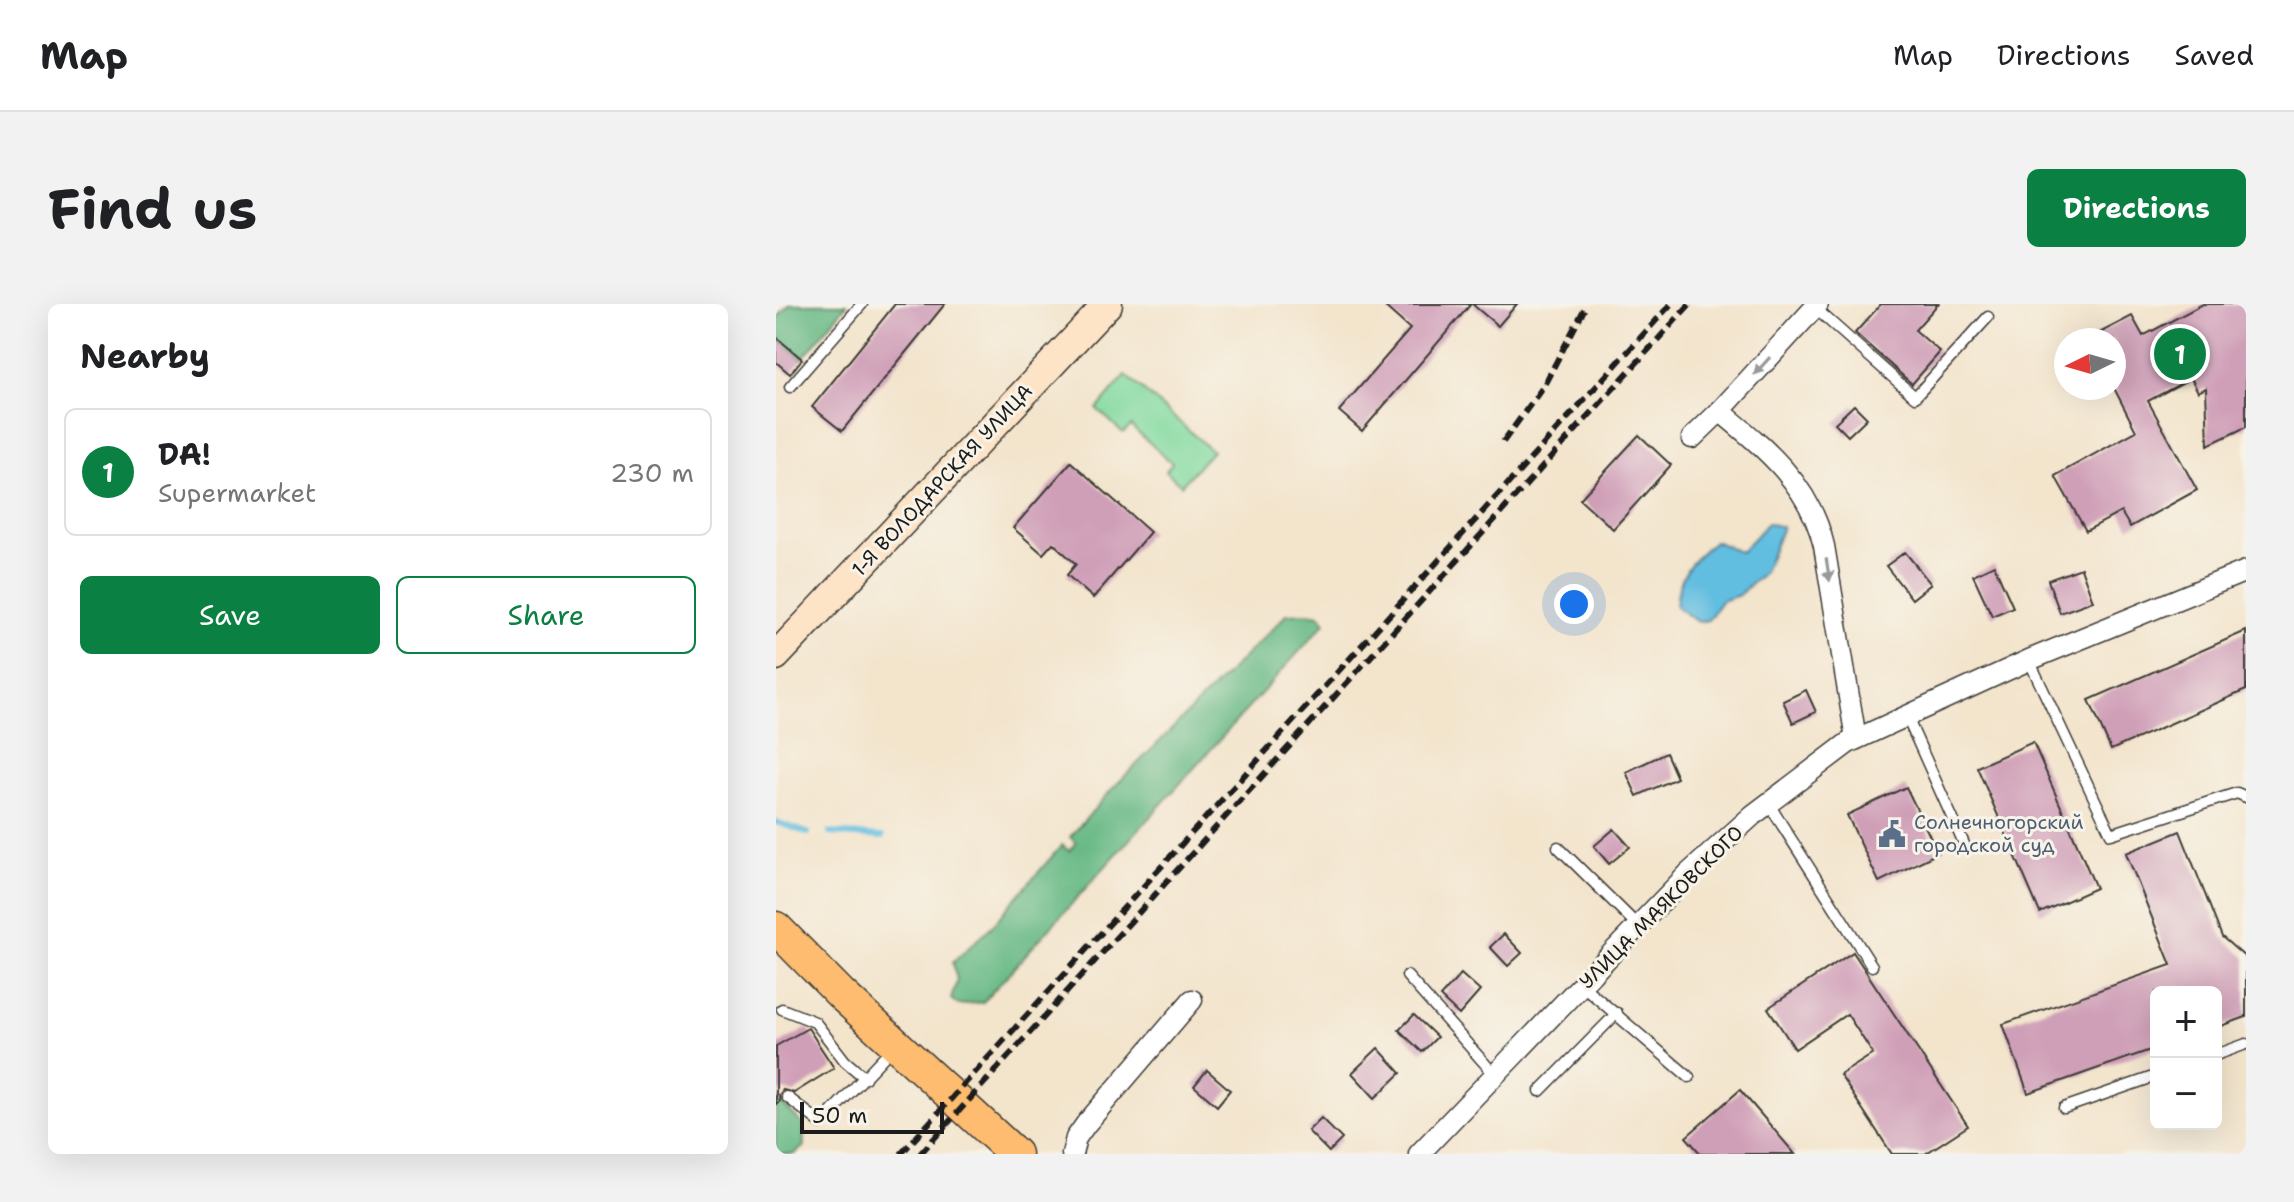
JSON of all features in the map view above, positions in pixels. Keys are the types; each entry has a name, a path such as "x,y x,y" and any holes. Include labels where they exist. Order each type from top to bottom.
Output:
{"main road":[{"path":"776,928 895,1045 1015,1154"}],"street":[{"name":"1-Я ВОЛОДАРСКАЯ УЛИЦА","path":"776,656 1108,304"},
{"path":"1692,438 1816,306"},
{"path":"1720,411 1787,471 1818,523 1856,739"},
{"name":"УЛИЦА МАЯКОВСКОГО","path":"1419,1154 1583,986 1637,925 1700,863 1800,777 1856,739 1906,715 2029,660 2246,571"},
{"path":"1072,1154 1076,1138 1086,1124 1192,1000"}],"lane":[{"path":"790,387 862,304"},
{"path":"1816,306 1915,397 1988,317"},
{"path":"2029,660 2111,834 2237,793 2246,797"},
{"path":"1906,715 1964,844"},
{"path":"1768,803 1872,966"},
{"path":"1558,847 1637,925"},
{"path":"1407,976 1495,1075"},
{"path":"1583,986 1689,1077"},
{"path":"782,1009 815,1022 845,1061 865,1078"},
{"path":"1540,1091 1617,1013"},
{"path":"2222,1053 2246,1044"},
{"path":"787,1097 821,1123 895,1045"},
{"path":"2064,1108 2150,1078"}],"green space":[{"path":"790,304 847,304 802,359 776,337 776,319"},
{"path":"1126,375 1212,451 1181,485 1166,471 1172,463 1131,426 1123,433 1097,409"},
{"path":"1287,614 1320,615 1325,623 983,1002 958,1005 951,999 957,981 953,962 991,927 1062,845 1069,851 1076,843 1070,837 1114,787"},
{"path":"776,1098 803,1124 804,1146 795,1154 776,1154"}],"water":[{"path":"1767,523 1782,527 1764,572 1739,595 1721,601 1708,620 1697,622 1676,606 1683,577 1706,548 1714,541 1741,552"}],"building":[{"path":"895,304 945,304 842,431 812,407"},
{"path":"1382,304 1471,304 1362,431 1339,411 1410,329"},
{"path":"1472,304 1517,304 1498,326"},
{"path":"1881,304 1938,304 1915,330 1940,352 1912,384 1855,333"},
{"path":"2203,304 2246,304 2246,427 2208,445 2206,388 2198,392 2191,378 2148,401 2197,490 2130,527 2121,512 2086,531 2055,476 2136,431 2120,400 2126,400 2126,328 2109,328 2132,316 2143,336"},
{"path":"776,337 802,359 790,374 776,362"},
{"path":"1854,405 1867,418 1848,436 1835,423"},
{"path":"1639,435 1671,465 1613,529 1580,499"},
{"path":"1071,462 1150,532 1093,598 1067,575 1076,564 1053,543 1043,554 1013,528"},
{"path":"1905,552 1931,584 1912,599 1886,566"},
{"path":"1994,565 2013,607 1992,616 1973,575"},
{"path":"2081,568 2093,601 2060,613 2048,580"},
{"path":"2246,631 2246,690 2111,750 2089,700"},
{"path":"1806,690 1816,712 1793,723 1783,701"},
{"path":"2033,742 2096,888 2040,913 1977,767"},
{"path":"1666,753 1677,778 1637,796 1626,772"},
{"name":"Солнечногорский городской суд","path":"1906,787 1938,853 1879,882 1847,815"},
{"path":"1614,829 1630,847 1609,864 1594,846"},
{"path":"2180,831 2222,937 2246,958 2246,1017 2222,1026 2222,986 2150,986 2150,1050 2028,1093 2003,1024 2171,965 2126,853"},
{"path":"1504,934 1522,953 1508,966 1490,947"},
{"path":"1853,952 1968,1126 1925,1154 1892,1154 1840,1075 1873,1054 1847,1014 1795,1049 1768,1008"},
{"path":"1461,974 1480,991 1459,1015 1440,997"},
{"path":"1414,1015 1437,1037 1422,1052 1399,1030"},
{"path":"808,1028 834,1068 794,1093 783,1090 776,1104 776,1046"},
{"path":"1378,1048 1401,1073 1375,1098 1352,1073"},
{"path":"1207,1070 1230,1090 1217,1106 1194,1086"},
{"path":"1740,1090 1795,1154 1701,1154 1686,1137"},
{"path":"1321,1118 1342,1139 1329,1152 1308,1131"}],"waterway":[{"path":"776,822 808,833"},
{"path":"830,833 882,837"}],"railway":[{"path":"1503,442 1543,387 1587,304"},
{"path":"901,1154 1671,304"},
{"path":"920,1154 1690,304"}],"place":[{"name":"DA!","path":"2180,354"},
{"name":"Солнечногорский городской суд","path":"1892,834"}]}
